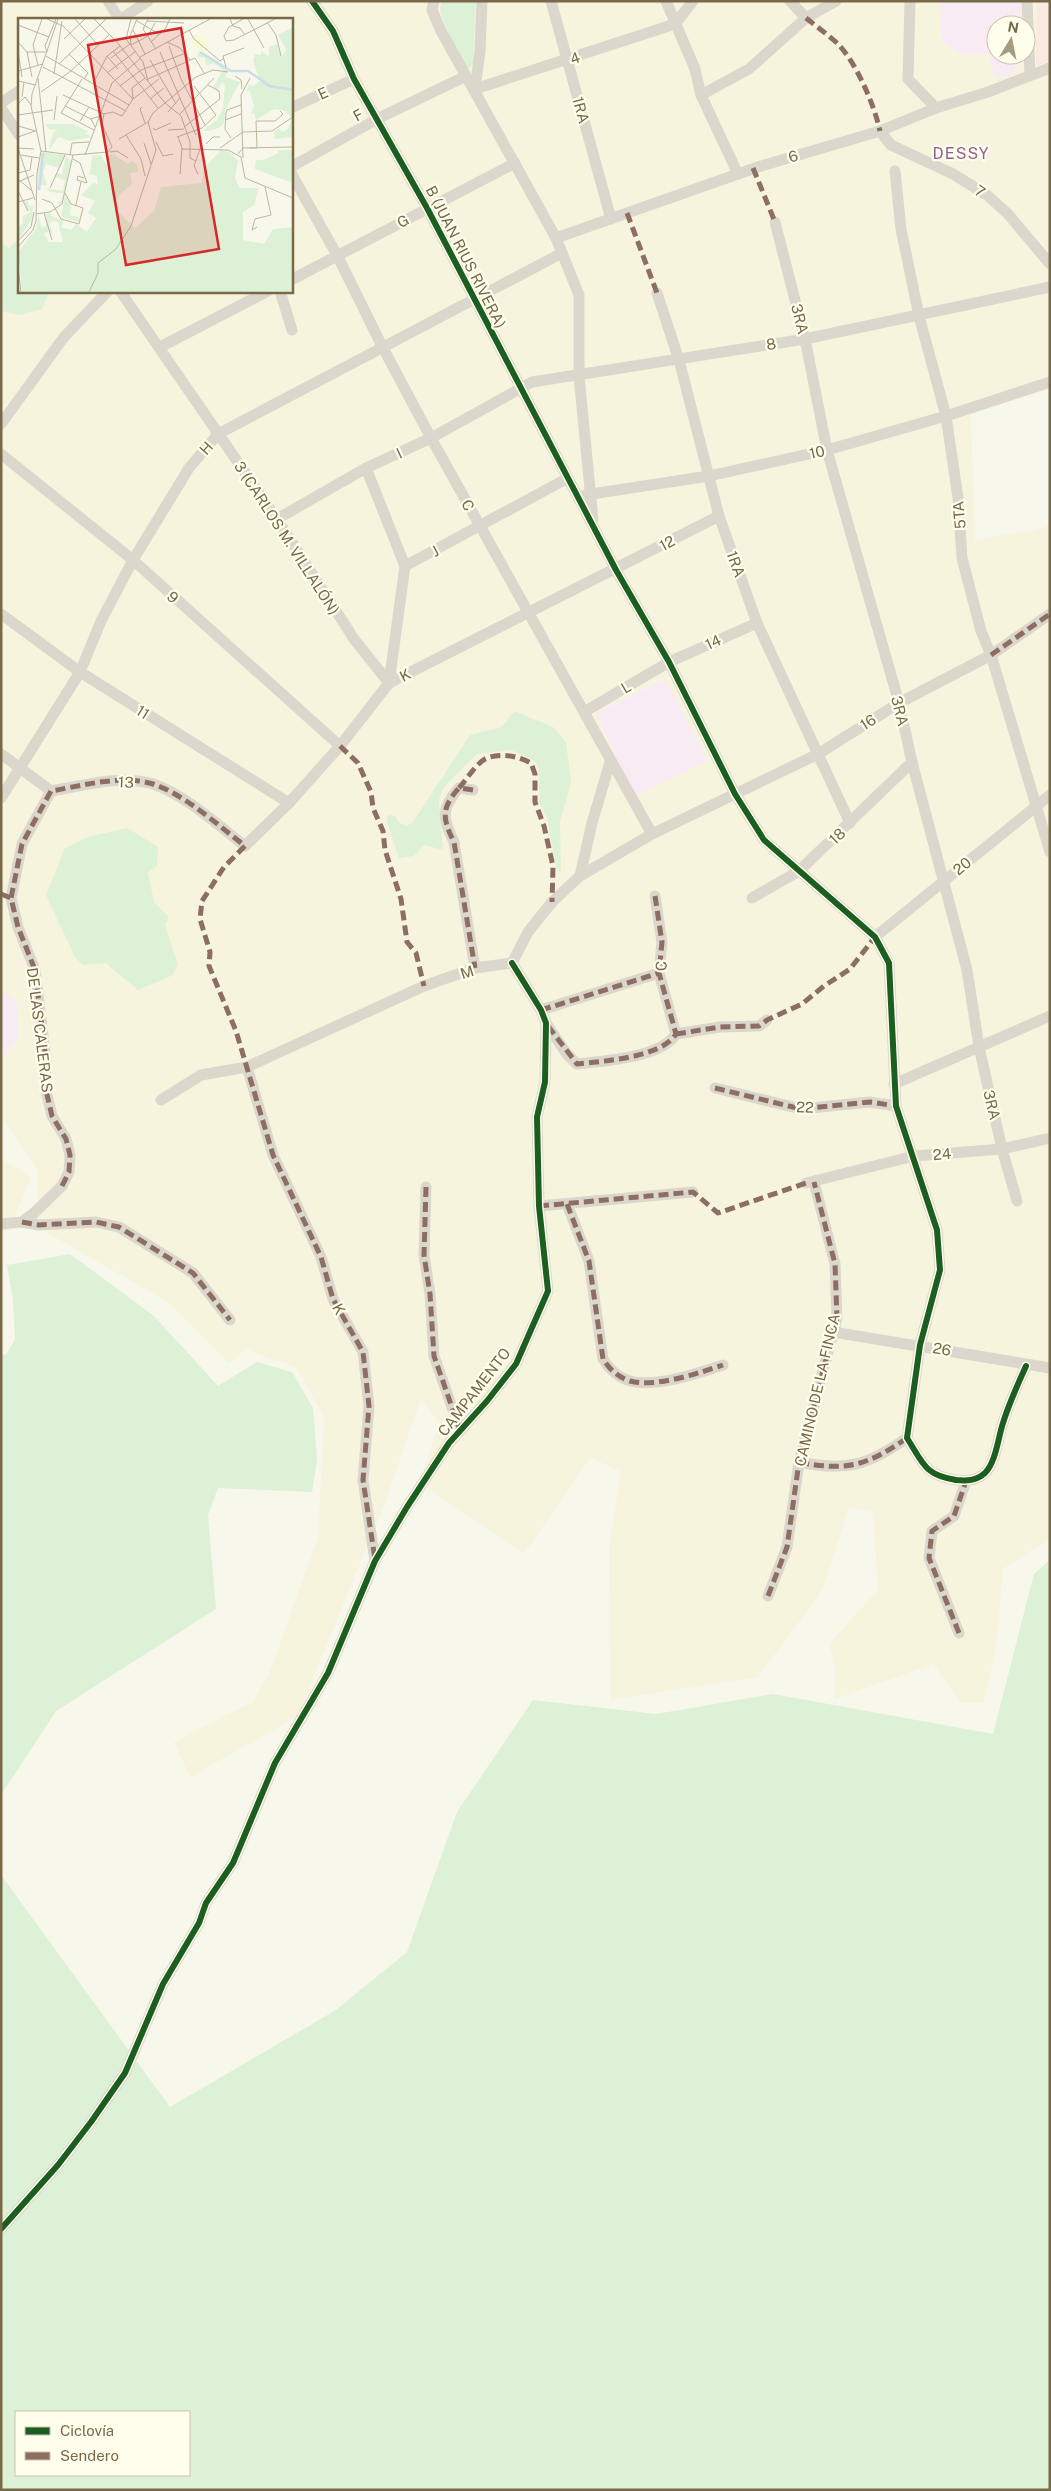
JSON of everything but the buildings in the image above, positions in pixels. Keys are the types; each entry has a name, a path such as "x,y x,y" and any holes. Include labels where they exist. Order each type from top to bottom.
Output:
{"street":[{"path":"108,1 119,18"},
{"path":"122,18 148,1"},
{"name":"B (JUAN RIUS RIVERA)","path":"312,1 333,31 354,79 378,118 427,208 616,570 669,662 735,794 764,840 875,937"},
{"path":"434,1 432,10 435,17 556,238 579,295 580,376 594,528"},
{"path":"475,89 480,51 482,1"},
{"name":"1RA","path":"551,1 611,219"},
{"path":"666,1 695,69 701,94 738,174"},
{"path":"675,24 693,1"},
{"path":"790,1 806,18"},
{"path":"701,94 749,69 806,18 836,1"},
{"path":"910,1 908,78 936,108"},
{"path":"1027,1 1030,74"},
{"name":"4","path":"475,89 675,24"},
{"name":"6","path":"556,238 738,174 880,130 1050,68"},
{"name":"F","path":"292,166 378,118 466,76"},
{"name":"E","path":"292,108 354,79"},
{"path":"1,103 18,91"},
{"path":"1,108 18,134"},
{"name":"7","path":"880,130 891,144 953,174 987,195 1008,214 1050,264"},
{"name":"G","path":"292,280 515,163"},
{"name":"5TA","path":"895,171 901,229 919,316 946,416 958,498 962,558 981,631 991,654 1050,852"},
{"name":"C","path":"292,175 338,257 383,348 431,438 610,762 652,834"},
{"name":"3RA","path":"775,222 805,338 827,450 899,703 912,762 945,880 967,970 979,1047 1002,1148 1017,1201"},
{"name":"H","path":"1,798 22,768 80,672 102,621 133,560 189,468 218,434 562,253"},
{"name":"8","path":"521,389 532,382 580,376 805,338 919,316 1050,287"},
{"path":"1,424 64,337 107,292"},
{"name":"3 (CARLOS M. VILLALÓN)","path":"121,292 160,346 277,519 354,639 389,683"},
{"path":"160,346 266,292"},
{"path":"280,292 292,330"},
{"name":"1RA","path":"657,292 679,360 719,516 756,622 850,824"},
{"name":"10","path":"578,498 590,493 709,476 827,450 946,416 1050,382"},
{"name":"I","path":"277,519 366,468 431,438 521,389"},
{"name":"9","path":"1,454 133,560 340,746"},
{"path":"366,468 405,566 389,683"},
{"name":"J","path":"405,566 481,527 568,478"},
{"name":"12","path":"616,570 719,516"},
{"name":"K","path":"245,846 289,803 340,746 389,683 616,570"},
{"name":"11","path":"1,614 80,672 289,803"},
{"name":"16","path":"735,794 818,754 899,703 991,654 1050,614"},
{"name":"14","path":"669,662 756,622"},
{"name":"L","path":"584,712 669,662"},
{"path":"1,754 51,790"},
{"path":"580,876 592,823 610,762"},
{"name":"18","path":"752,898 799,871 850,824 912,762"},
{"name":"13","path":"51,790 124,781 153,784 192,805 245,846"},
{"path":"473,790 459,788 448,800 445,811 445,824 454,842 475,968"},
{"name":"DE LAS CALERAS","path":"22,1222 46,1203 62,1186 69,1172 70,1155 66,1139 52,1116 45,1086 46,1060 35,970 18,927 11,898 22,844 51,790"},
{"path":"512,963 528,932 552,902 580,876 652,834 735,794"},
{"name":"20","path":"875,937 1035,805 1050,795"},
{"name":"C","path":"655,896 662,942 660,973 676,1034"},
{"path":"875,937 889,963 896,1106 937,1230 940,1270 920,1345 907,1438 928,1471 943,1478 966,1481 977,1478 991,1464 1004,1421 1026,1366"},
{"name":"M","path":"161,1100 201,1075 247,1066 424,986 475,968 512,963"},
{"name":"CAMPAMENTO","path":"1,2229 63,2158 125,2073 163,1984 199,1923 206,1903 233,1864 275,1763 328,1673 375,1561 407,1507 460,1430 487,1401 516,1364 548,1292 539,1206 537,1117 545,1082 546,1023 541,1010 512,963"},
{"path":"541,1010 660,973"},
{"path":"894,1084 1050,1016"},
{"path":"546,1023 566,1053 577,1064 619,1060 666,1045 676,1034 720,1027 759,1026 767,1020"},
{"name":"K","path":"247,1066 273,1155 321,1257 333,1299 363,1352 369,1406 364,1480 375,1561"},
{"name":"22","path":"715,1088 801,1109 870,1102 896,1106"},
{"name":"24","path":"810,1182 914,1156 1002,1148 1050,1138"},
{"name":"CAMINO DE LA FINCA","path":"768,1596 787,1548 799,1462 837,1318 835,1264 810,1182"},
{"path":"426,1187 424,1256 430,1294 434,1356 460,1430"},
{"path":"539,1206 694,1192"},
{"path":"567,1204 589,1261 603,1359 608,1366 630,1381 644,1382 698,1373 723,1365"},
{"path":"1,1224 22,1222 39,1225 96,1222 119,1227 193,1273 230,1320"},
{"name":"26","path":"834,1332 920,1345 1026,1366 1050,1368"},
{"path":"799,1462 826,1468 855,1465 882,1455 907,1438"},
{"path":"959,1634 929,1558 932,1531 954,1516 966,1481"}],"shaded area":[{"path":"1,1 1050,1 1050,389 971,414 975,542 1003,534 1034,531 1050,525 1050,1538 1003,1569 996,1650 983,1703 961,1703 933,1664 835,1699 835,1666 829,1644 878,1590 873,1511 849,1507 822,1591 758,1677 610,1700 609,1547 621,1471 590,1458 524,1554 419,1483 439,1423 421,1399 385,1503 297,1717 190,1777 174,1742 253,1702 269,1674 318,1537 324,1418 296,1367 257,1354 247,1348 229,1363 168,1302 37,1227 37,1168 1,1116"},
{"path":"940,1 1022,1 1021,15 986,15 986,54 962,55 941,41"},
{"path":"1037,1 1050,1 1050,61 1036,66"},
{"path":"992,65 1017,65 1011,75 998,78 993,74"},
{"path":"665,679 708,761 634,796 596,713"},
{"path":"1,989 17,1002 18,1040 1,1060"},
{"path":"1,1158 31,1178 9,1231 1,1231"}],"green space":[{"path":"442,1 476,1 473,64 469,68 460,62 442,17 440,9"},
{"path":"18,240 18,292 50,292 42,309 19,315 1,311 1,242 9,248"},
{"path":"514,711 553,727 566,742 571,782 560,822 561,872 557,870 547,818 539,802 539,770 535,761 511,750 477,754 444,787 439,800 443,850 424,845 414,856 399,858 387,822 388,815 395,816 400,823 407,826 413,822 470,735 502,727"},
{"path":"127,828 158,847 157,866 148,872 154,902 169,917 165,925 178,965 173,975 138,990 106,963 83,965 75,957 46,895 65,848 88,837"},
{"path":"70,1254 154,1316 218,1386 257,1362 292,1372 313,1408 317,1460 312,1492 218,1488 208,1515 216,1609 56,1711 1,1795 1,1354 6,1355 15,1339 13,1299 7,1265"},
{"path":"1050,1560 1050,2490 1,2490 1,1875 170,2107 336,2010 407,1952 457,1812 533,1700 656,1714 773,1694 993,1734 1034,1574"}],"marked path":[{"path":"806,18 837,43 851,61 869,96 880,131"},
{"path":"753,168 775,222"},
{"path":"627,213 657,293"},
{"path":"991,655 1050,614"},
{"path":"340,746 358,763 371,792 373,808 383,831 385,850 401,899 407,942 416,953 424,986"},
{"path":"459,788 485,759 509,756 531,763 535,774 535,802 544,826 553,866 552,902"},
{"path":"62,1186 69,1172 70,1155 66,1139 52,1116 45,1086 46,1060 35,970 18,927 11,898 22,844 51,791 102,782 141,781 153,784 177,795 201,811 245,846 224,867 202,901 200,919 210,952 209,966 236,1031 273,1155 321,1257 333,1299 363,1352 369,1406 363,1480 375,1559"},
{"path":"473,790 459,788 449,801 445,814 447,826 454,842 475,968"},
{"path":"1,894 11,898"},
{"path":"655,896 662,942 659,973 676,1034"},
{"path":"676,1034 720,1027 759,1026 767,1020 802,1004 824,986 850,969 875,937"},
{"path":"541,1010 659,973"},
{"path":"548,1026 577,1064 616,1060 645,1053 669,1042 676,1034"},
{"path":"715,1088 801,1109 870,1102 896,1106"},
{"path":"768,1596 787,1547 799,1462 837,1318 835,1264 814,1182"},
{"path":"539,1206 693,1192 718,1213 806,1183"},
{"path":"426,1187 424,1255 430,1294 434,1356 460,1430"},
{"path":"567,1204 589,1261 603,1359 611,1370 630,1381 652,1383 677,1379 723,1365"},
{"path":"22,1222 39,1225 96,1222 119,1227 193,1273 230,1320"},
{"path":"799,1462 831,1466 856,1464 880,1455 907,1438 909,1440"},
{"path":"959,1633 929,1558 932,1531 954,1516 966,1481"}],"cycle path":[{"path":"312,1 333,31 354,79 427,208 616,570 669,662 735,794 764,840 875,937 889,963 896,1106 937,1230 940,1270 920,1345 907,1438 921,1461 931,1471 945,1478 971,1480 985,1473 992,1463 1005,1416 1026,1366"},
{"path":"1,2229 58,2165 125,2073 163,1984 199,1923 206,1903 233,1863 275,1763 328,1673 375,1561 407,1507 449,1443 487,1401 516,1364 548,1291 539,1206 537,1117 545,1082 546,1023 541,1010 512,963"}],"district":[{"name":"DESSY","path":"961,153"}]}
